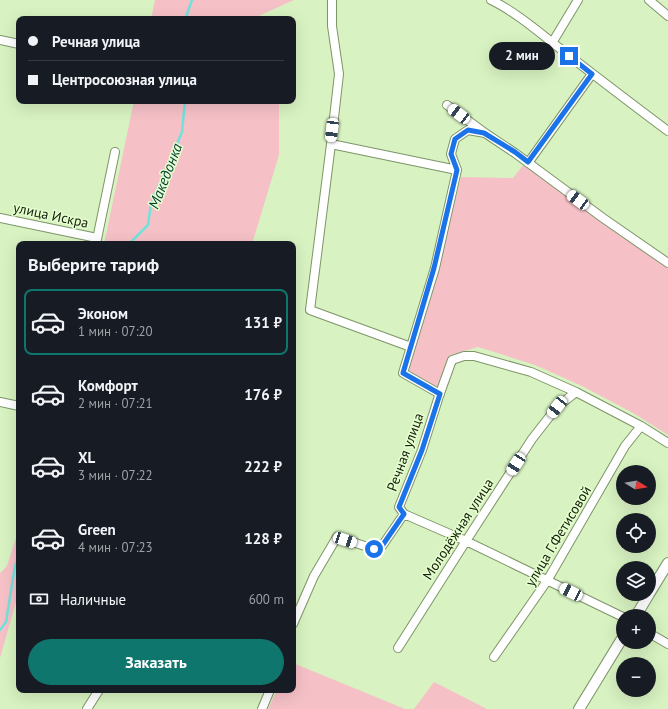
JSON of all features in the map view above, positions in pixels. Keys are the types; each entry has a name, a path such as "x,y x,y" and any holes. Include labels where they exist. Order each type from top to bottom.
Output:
{"street":[{"path":"332,0 332,26 339,74 310,310 411,347"},
{"path":"491,0 500,4 516,15 668,131"},
{"path":"552,43 578,0"},
{"path":"649,0 668,16"},
{"path":"0,40 16,43"},
{"path":"528,162 592,74"},
{"path":"446,105 484,133 515,152 603,218 668,263"},
{"path":"440,394 403,373 434,268 457,170 451,154 455,139 468,130 484,133"},
{"path":"331,144 457,170"},
{"path":"96,241 115,152"},
{"name":"улица Искра","path":"0,218 96,241"},
{"name":"Речная улица","path":"404,514 399,507 422,450 452,360 464,356 474,356 531,372 576,392"},
{"path":"576,392 641,426 668,443"},
{"name":"Молодёжная улица","path":"398,648 532,439 557,407 576,392"},
{"path":"0,402 16,405"},
{"name":"улица Г.Фетисовой","path":"494,657 547,581 625,446 641,426"},
{"path":"296,617 314,576 337,537 374,549 382,546 404,514 466,541 616,614"},
{"path":"656,583 668,563"},
{"path":"656,637 668,644"},
{"path":"579,709 616,648"},
{"path":"87,709 97,693"},
{"path":"262,709 269,693"}],"shaded area":[{"path":"155,0 294,0 259,16 152,16"},
{"path":"133,104 279,104 279,155 253,241 105,241"},
{"path":"524,164 668,268 668,435 633,413 582,386 535,365 478,347 450,355 437,387 408,371 432,293 461,177 513,178"},
{"path":"16,538 16,602 0,658 0,573 7,566"},
{"path":"296,664 405,709 268,709 276,693 296,693"},
{"path":"434,682 487,709 414,709"}],"waterway":[{"name":"Македонка","path":"187,16 192,0"},
{"name":"Македонка","path":"132,241 148,225 151,204 182,132 185,104"},
{"name":"Македонка","path":"0,630 6,622 16,564"}],"route":[{"path":"374,549 382,546 404,514 399,507 422,450 440,394 403,373 434,268 457,170 451,154 455,139 468,130 484,133 528,162 592,74 569,56"}]}
